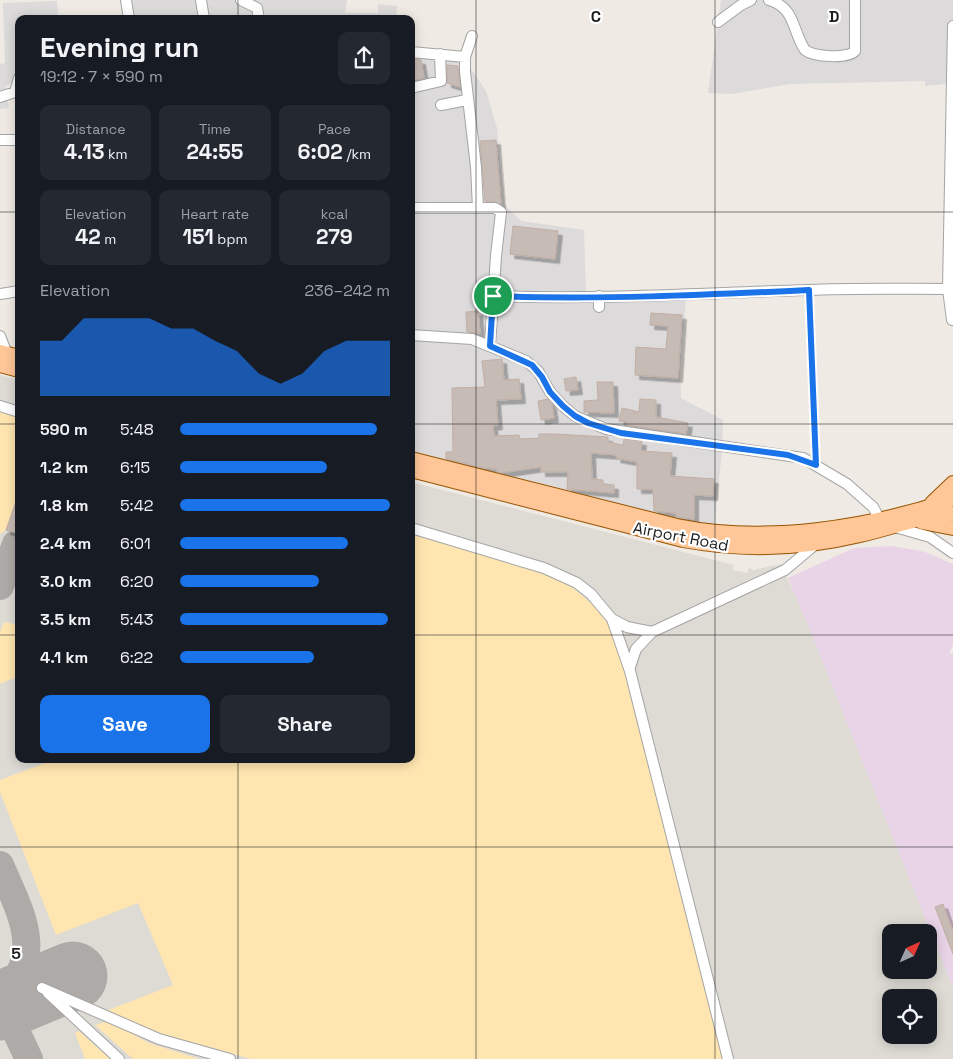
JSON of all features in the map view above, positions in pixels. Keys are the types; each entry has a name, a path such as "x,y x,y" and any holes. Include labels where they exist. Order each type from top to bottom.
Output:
{"main road":[{"path":"6,357 15,366"},
{"name":"Airport Road","path":"415,460 704,532 815,537 953,499"},
{"name":"Airport Road","path":"415,471 709,545 763,548 815,537 894,526 953,514"},
{"path":"929,506 953,483"},
{"path":"914,521 953,528"}],"street":[{"path":"126,0 128,15"},
{"path":"201,0 203,15"},
{"path":"241,0 257,8 258,15"},
{"path":"718,22 741,5 752,0"},
{"path":"770,0 788,11 796,25 802,46 810,54 850,55 856,51 855,0"},
{"path":"952,320 948,289 953,26"},
{"path":"472,36 465,56 467,100 476,167 478,208"},
{"path":"415,52 465,56"},
{"path":"415,87 441,81 440,54"},
{"path":"0,97 15,92"},
{"path":"441,105 467,100"},
{"path":"0,140 15,140"},
{"path":"415,208 499,209 502,216 496,256 490,346"},
{"path":"493,296 551,298 686,296 809,290 948,289"},
{"path":"0,294 15,292"},
{"path":"599,296 599,307"},
{"path":"415,335 469,338 532,365 542,377 550,392 563,406 575,416 597,426 621,433 788,455 816,465 857,492 873,507 879,518"},
{"path":"0,336 6,357"},
{"path":"0,406 15,411"},
{"path":"894,526 930,537 953,553"},
{"path":"415,529 561,574 591,594 612,619 630,671 728,1059"},
{"path":"630,671 636,649 652,632 785,570 815,537"},
{"path":"612,619 627,627 652,632"},
{"path":"119,1059 42,988 159,1039 230,1059"}],"path":[{"path":"809,290 816,465"}],"shaded area":[{"path":"130,0 347,0 345,13 378,13 378,4 397,6 396,15 132,15"},
{"path":"721,0 953,0 953,83 925,86 925,81 790,84 731,94 708,93"},
{"path":"57,1 58,15 15,15 15,80 5,87 9,108 0,109 0,64 5,63 3,3"},
{"path":"415,52 465,60 486,91 497,128 504,204 521,221 584,230 586,299 686,299 680,373 681,398 723,420 722,451 714,530 415,454"},
{"path":"0,375 15,379 15,763 415,763 415,483 734,565 733,570 747,573 749,568 754,570 781,564 808,625 927,924 882,924 882,979 938,979 938,950 953,988 953,1059 0,1059"},
{"path":"892,546 925,552 953,564 953,645 949,654 953,653 953,988 938,951 938,924 927,924 788,578 854,548"}],"sand":[{"path":"0,411 15,415 15,504 6,530 0,534"},
{"path":"415,533 557,577 571,586 595,607 609,625 617,646 723,1059 251,1059 155,1032 106,1011 173,985 138,903 56,935 0,792 0,780 45,763 415,763"},
{"path":"4,622 15,624 15,678 0,684 0,632"},
{"path":"109,1021 149,1043 199,1059 133,1059 95,1025"},
{"path":"79,1031 110,1059 85,1059 75,1033"}],"building":[{"path":"415,59 421,60 424,78 415,80"},
{"path":"447,65 458,66 460,87 447,83"},
{"path":"496,140 501,204 485,201 480,141"},
{"path":"513,226 558,231 555,259 510,254"},
{"path":"478,311 480,333 467,332 466,312"},
{"path":"651,313 682,315 678,378 635,375 636,347 666,349 668,326 650,325"},
{"path":"502,359 504,380 519,379 521,399 496,400 498,425 493,426 494,436 519,435 520,439 539,438 539,434 608,437 608,442 623,445 624,439 642,441 641,451 672,453 670,476 714,479 713,496 694,495 694,519 676,517 676,513 654,511 653,489 637,489 637,462 616,458 617,455 591,453 592,479 603,480 603,484 614,485 614,493 567,489 568,472 541,472 541,467 500,473 496,469 446,459 446,452 453,452 452,388 485,387 482,361"},
{"path":"576,377 578,390 566,391 564,379"},
{"path":"597,382 613,382 614,413 584,412 584,401 598,400"},
{"path":"548,399 552,405 554,418 541,420 538,401"},
{"path":"640,399 656,400 656,417 688,423 686,434 627,425 627,422 619,421 622,408 639,412"},
{"path":"15,504 15,533 6,530"},
{"path":"943,904 953,932 953,954 935,907"}],"taxiway":[{"path":"0,586 15,547"},
{"path":"0,865 22,917 26,934 23,967 14,983 0,1000"},
{"path":"0,1016 15,1029 29,1059"}],"runway":[{"path":"0,1006 73,976"}],"route":[{"path":"809,290 816,465 803,458 788,455 621,433 588,423 575,416 563,406 550,392 538,371 532,365 490,346 493,296 551,298 686,296 809,290"}]}
